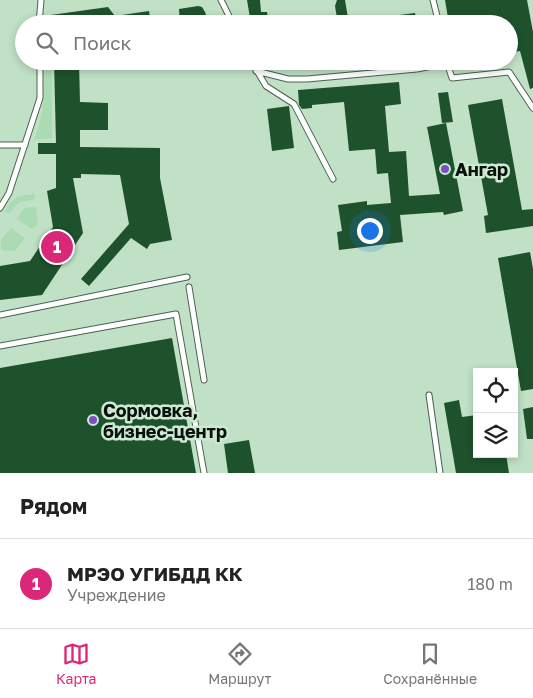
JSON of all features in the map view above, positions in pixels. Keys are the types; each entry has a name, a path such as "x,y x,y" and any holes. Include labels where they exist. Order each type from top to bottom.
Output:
{"lane":[{"path":"40,15 41,0"},
{"path":"221,0 228,15"},
{"path":"434,0 437,15"},
{"path":"0,208 9,193 40,98 40,70"},
{"path":"256,71 288,80 406,70"},
{"path":"450,70 452,78 509,72 533,108"},
{"path":"256,71 266,86 294,104 333,179"},
{"path":"0,145 25,145"},
{"path":"0,315 187,277"},
{"path":"189,287 204,380"},
{"path":"0,346 176,314 204,473"},
{"path":"429,395 440,473"}],"shaded area":[{"path":"0,0 533,0 533,473 0,473"},
{"path":"44,70 52,70 52,138 34,140 44,101"},
{"path":"35,194 35,199 18,203 10,213 5,212 13,200 25,195"},
{"path":"36,207 38,224 32,229 17,219 24,208"},
{"path":"11,228 25,238 15,251 5,251 1,249 1,240"}],"building":[{"path":"247,0 260,0 261,12 267,12 268,15 250,15"},
{"path":"337,0 345,0 348,15 336,15 335,6"},
{"path":"445,0 527,0 533,32 533,88 530,89 520,51 518,51 518,15 448,15"},
{"path":"198,6 202,7 206,15 179,15 179,9"},
{"path":"108,7 114,15 51,15"},
{"path":"149,11 150,15 122,15"},
{"path":"415,13 415,15 399,15"},
{"path":"54,70 79,70 80,102 108,103 108,130 80,130 80,147 160,148 160,178 172,240 150,244 147,249 131,238 89,286 81,279 129,224 120,175 81,174 81,178 73,178 83,233 42,295 0,300 0,266 30,261 53,227 47,191 56,188 56,154 38,154 38,143 56,143"},
{"path":"399,82 401,104 385,106 389,152 406,151 409,196 440,194 427,127 446,123 463,211 444,215 443,212 400,215 403,242 339,250 337,232 342,231 338,205 367,201 367,205 391,203 388,173 377,174 375,149 349,151 344,102 312,105 312,108 302,109 299,105 298,90"},
{"path":"448,92 453,122 442,123 438,93"},
{"path":"502,99 522,210 533,209 533,226 486,233 484,216 488,215 468,105"},
{"path":"289,106 294,148 272,151 267,109"},
{"path":"530,252 533,269 533,389 521,391 498,258"},
{"name":"Сормовка, бизнес-центр","path":"172,338 196,473 0,473 0,368"},
{"path":"459,400 462,417 473,416 473,458 507,458 509,473 456,473 444,403"},
{"path":"533,407 533,439 527,439 523,409"},
{"path":"249,440 255,473 228,473 224,444"}],"place":[{"name":"Ангар","path":"445,169"},
{"name":"МРЭО УГИБДД КК","path":"57,247"},
{"name":"Сормовка, бизнес-центр","path":"93,420"}]}
